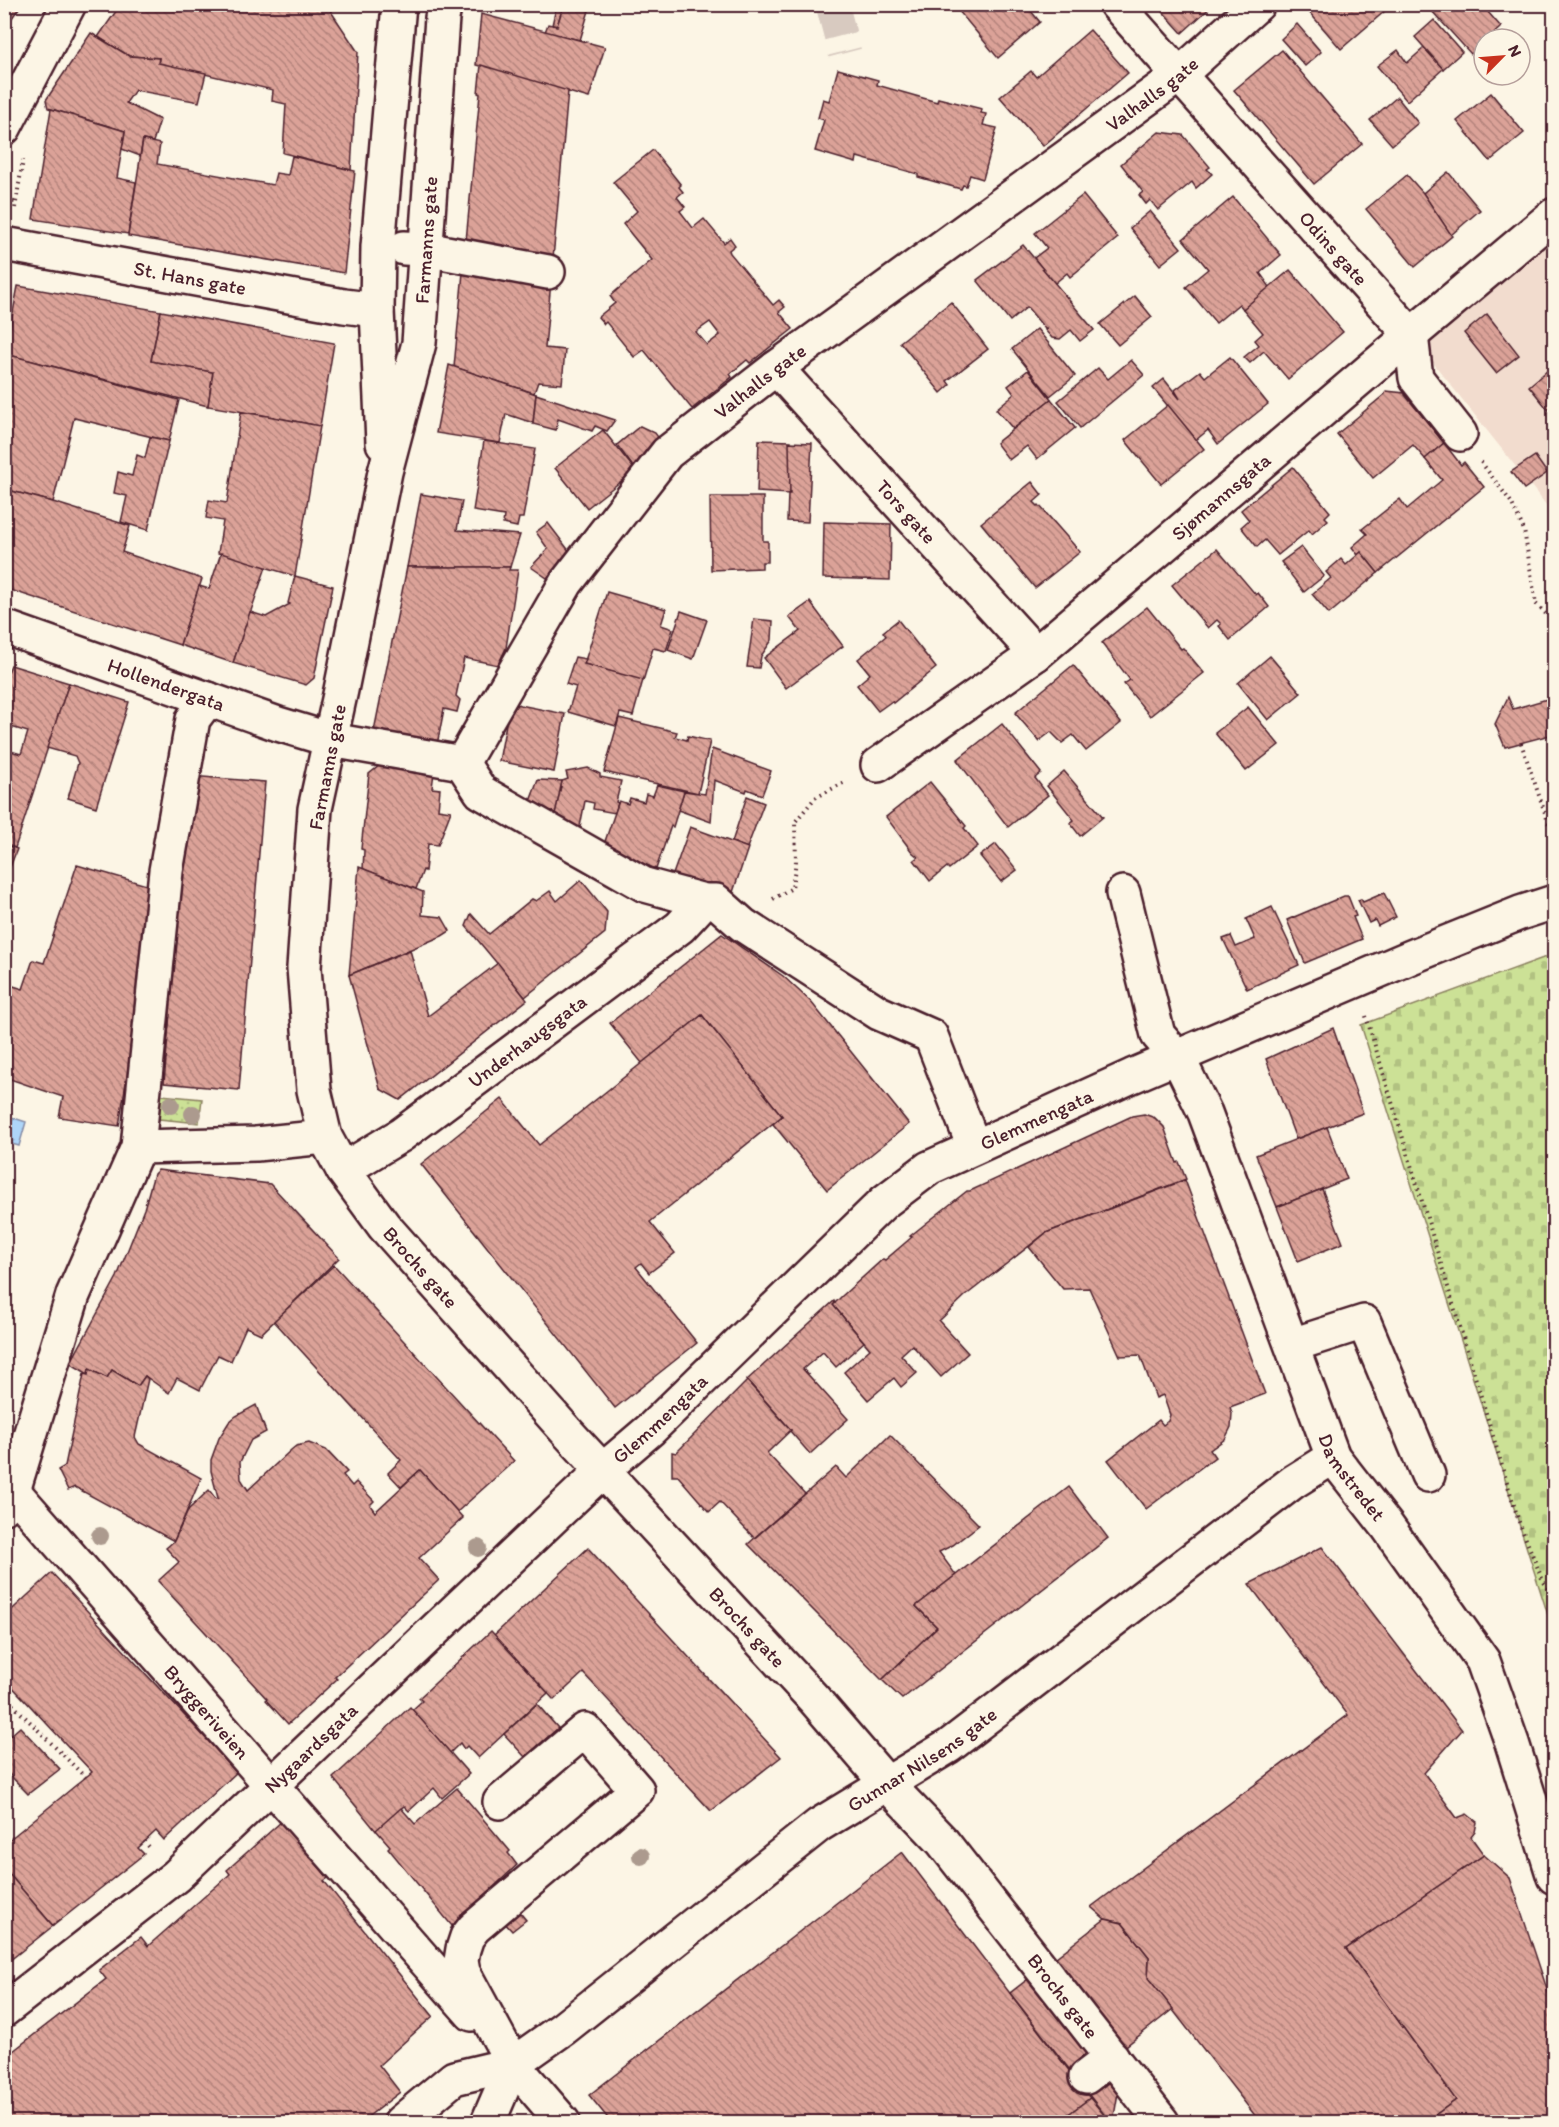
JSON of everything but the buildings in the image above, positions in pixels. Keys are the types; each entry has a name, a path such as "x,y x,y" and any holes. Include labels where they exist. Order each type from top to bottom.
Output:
{"street":[{"path":"4,128 69,4"},
{"name":"Farmanns gate","path":"385,472 377,310 378,247 399,4"},
{"name":"Farmanns gate","path":"325,1137 314,1090 304,968 315,809 385,472 419,343 442,18 445,4"},
{"name":"Odins gate","path":"1116,4 1411,335"},
{"name":"Valhalls gate","path":"462,763 566,583 668,453 776,368 1178,76 1258,4"},
{"name":"Sjømannsgata","path":"878,765 1036,654 1554,215"},
{"name":"St. Hans gate","path":"4,244 344,306 377,310"},
{"path":"378,247 425,249 548,272"},
{"path":"1411,335 1416,378 1460,434"},
{"name":"Tors gate","path":"776,368 1036,654"},
{"name":"Hollendergata","path":"4,627 331,740"},
{"path":"7,1496 73,1295 138,1147 171,838 193,719 208,699"},
{"path":"331,740 462,763 481,792 645,885 710,901 879,1013 931,1036 974,1147"},
{"name":"Damstredet","path":"1123,893 1158,1035 1178,1058 1205,1113 1333,1458 1387,1526 1483,1660 1554,1877"},
{"name":"Underhaugsgata","path":"343,1170 401,1135 680,927 710,901"},
{"name":"Glemmengata","path":"603,1470 651,1429 884,1202 930,1168 1132,1076 1509,917 1554,902"},
{"path":"138,1147 256,1144 325,1137"},
{"name":"Brochs gate","path":"325,1137 343,1170 384,1226 603,1470 814,1699 887,1784 942,1841 1162,2122"},
{"path":"1292,1345 1364,1322 1428,1475"},
{"name":"Gunnar Nilsens gate","path":"401,2122 454,2078 513,2064 564,2028 819,1825 949,1746 1293,1482 1333,1458"},
{"name":"Nygaardsgata","path":"4,2010 176,1876 270,1784 603,1470"},
{"name":"Bryggeriveien","path":"7,1496 270,1784 472,2014"},
{"path":"501,1802 585,1730 637,1790 474,1928 467,1937 461,1961 463,1972 513,2064 563,2122"},
{"path":"1086,2077 1112,2057"},
{"path":"488,2122 513,2064"}],"path":[{"path":"7,201 15,202"},
{"path":"1460,434 1511,502 1524,530 1536,604 1554,622"},
{"path":"1521,743 1554,839"},
{"path":"710,901 768,902 792,888 796,861 795,822 815,798 878,765"},
{"path":"1356,981 1519,1522 1543,1581 1554,1595"},
{"path":"4,1696 86,1778"}],"shaded area":[{"path":"1554,215 1554,509 1551,511 1411,335"}],"green space":[{"path":"1554,954 1554,1634 1361,1025"},
{"path":"161,1095 202,1099 199,1123 159,1119"}],"water":[{"path":"5,1115 26,1122 19,1146 5,1142"}],"tunnel":[{"path":"832,4 845,53"}]}
